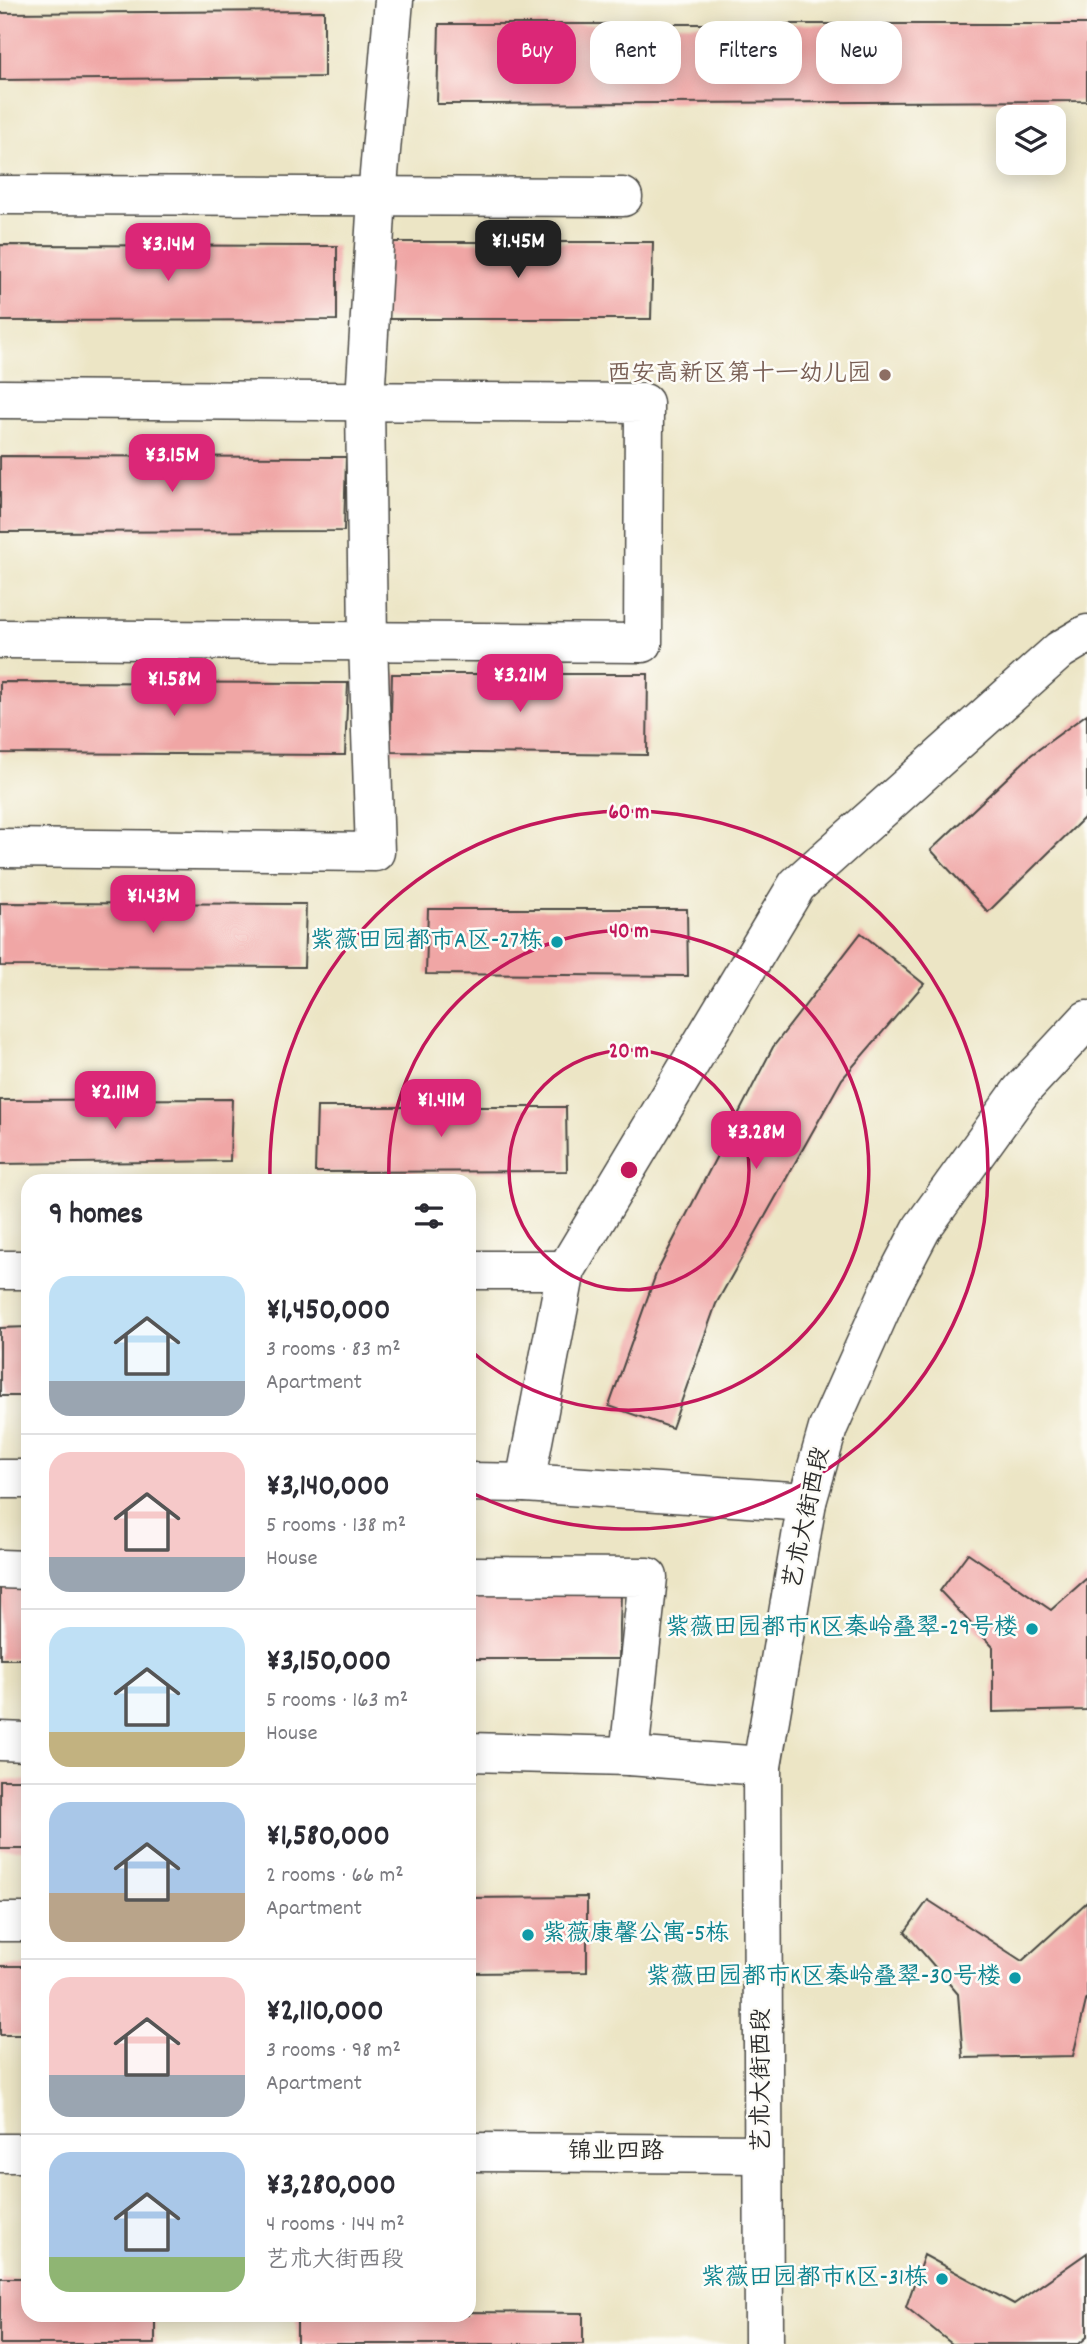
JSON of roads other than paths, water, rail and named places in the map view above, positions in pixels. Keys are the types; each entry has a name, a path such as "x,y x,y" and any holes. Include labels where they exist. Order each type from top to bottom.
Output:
{"street":[{"path":"0,848 375,852 368,641 365,400 377,197 394,0"},
{"path":"0,195 623,197"},
{"path":"0,399 644,403 643,643 0,639"},
{"path":"525,1483 566,1270 797,885 1060,650 1087,634"},
{"name":"艺术大街西段","path":"764,2344 762,1766 807,1502 828,1428 890,1289 922,1228 1021,1091 1087,1020"},
{"path":"0,1270 21,1270"},
{"path":"476,1270 566,1270"},
{"path":"0,1479 21,1479"},
{"path":"476,1482 807,1502"},
{"path":"0,1569 21,1570"},
{"path":"476,1576 648,1577 629,1756"},
{"path":"0,1741 21,1742"},
{"path":"476,1752 629,1756 762,1766"},
{"path":"0,1922 21,1922"},
{"name":"锦业四路","path":"476,2152 763,2154"},
{"path":"0,2153 21,2153"}],"place":[{"name":"西安高新区第十一幼儿园","path":"885,375"},
{"name":"紫薇田园都市A区-27栋","path":"557,942"},
{"name":"紫薇田园都市K区秦岭叠翠-29号楼","path":"1032,1629"},
{"name":"紫薇康馨公寓-5栋","path":"528,1935"},
{"name":"紫薇田园都市K区秦岭叠翠-30号楼","path":"1015,1978"},
{"name":"紫薇田园都市K区-31栋","path":"942,2279"}]}
